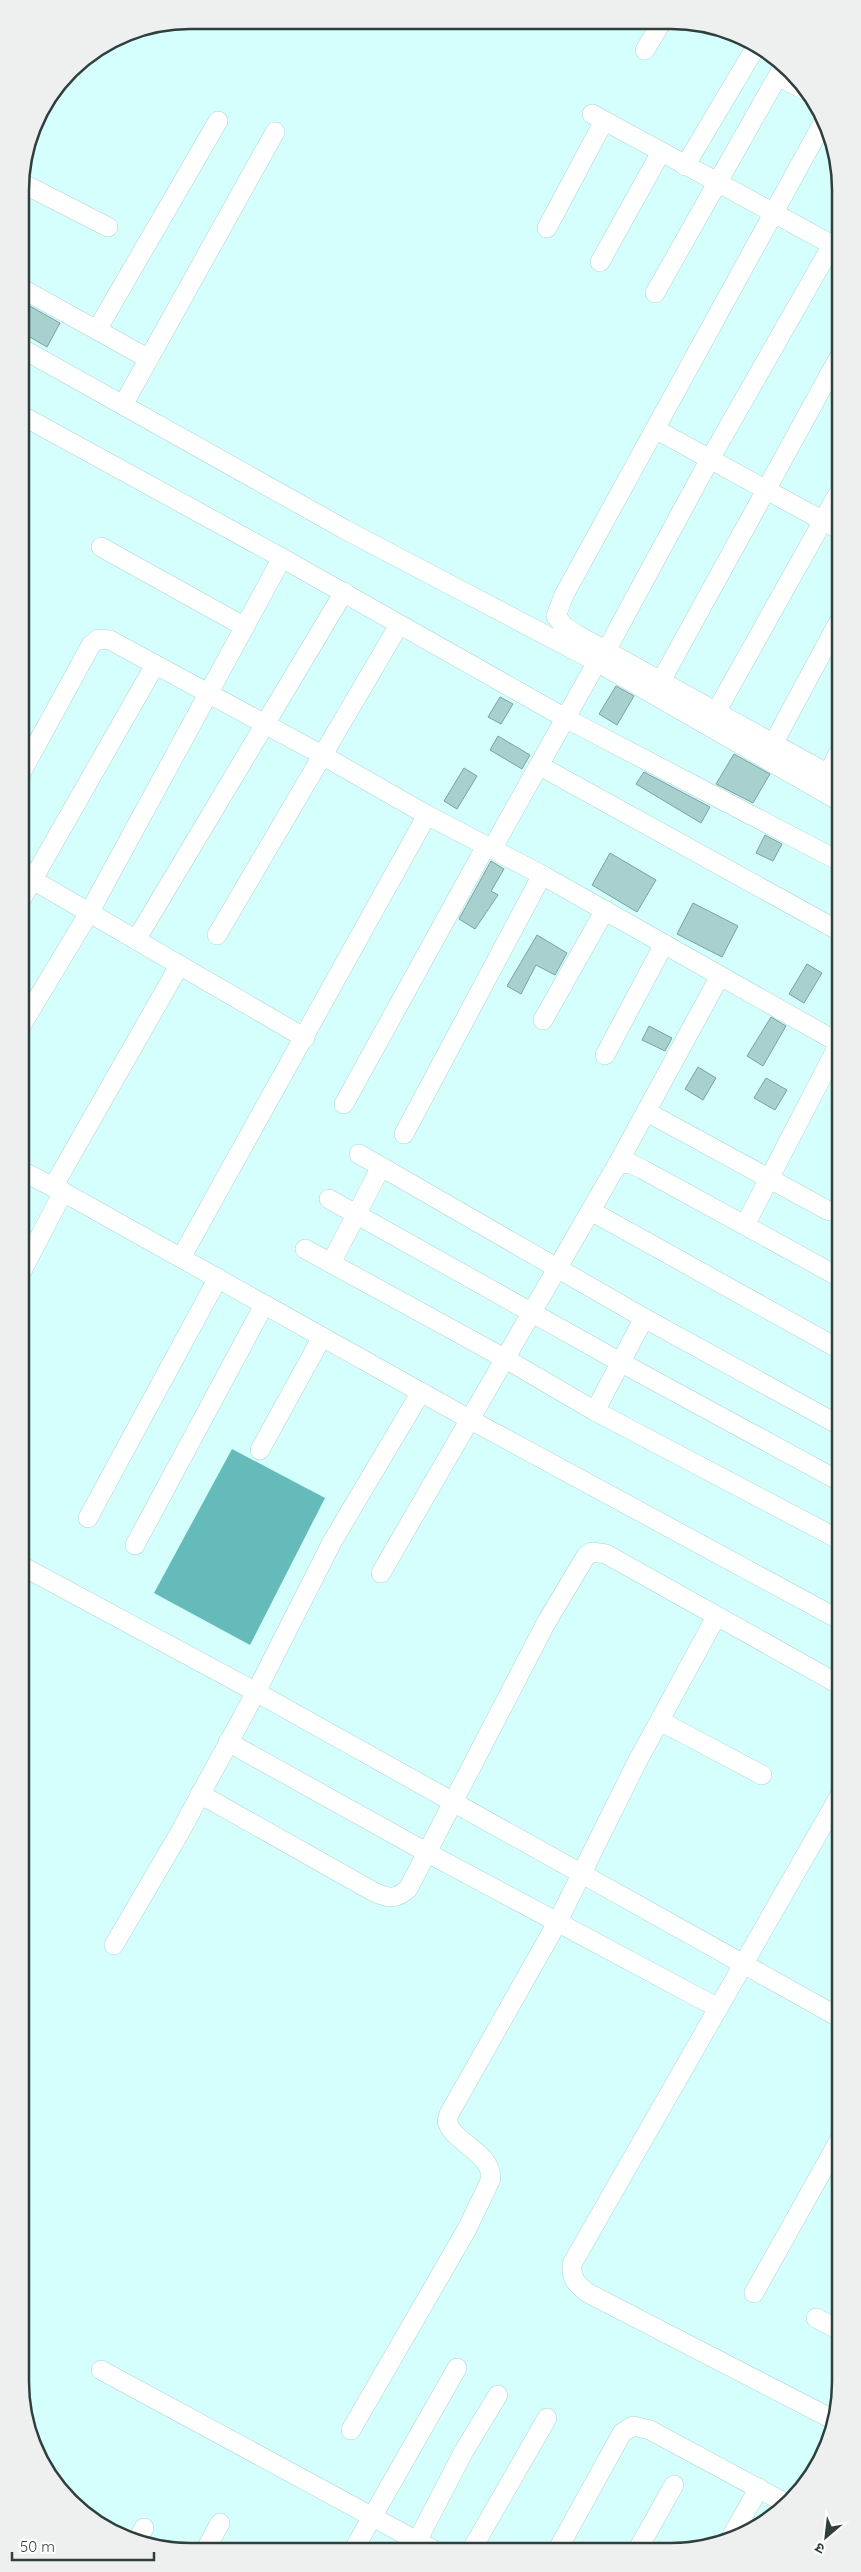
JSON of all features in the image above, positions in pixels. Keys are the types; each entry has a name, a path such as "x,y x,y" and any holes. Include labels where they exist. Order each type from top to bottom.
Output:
{"street":[{"path":"645,50 657,29"},
{"path":"685,166 753,51"},
{"path":"655,293 780,71"},
{"path":"547,228 598,117 832,245"},
{"path":"97,330 218,120"},
{"path":"820,128 559,606 556,616 564,626 602,657 832,797"},
{"path":"123,405 275,132"},
{"path":"600,262 660,152"},
{"path":"29,187 108,227"},
{"path":"344,1104 489,847 567,719 710,459 832,252"},
{"path":"29,293 149,358"},
{"path":"29,352 352,533 602,657 661,681 832,776"},
{"path":"661,681 832,370"},
{"path":"29,419 344,592 567,719 832,857"},
{"path":"655,429 831,525 716,712"},
{"path":"101,546 245,626"},
{"path":"29,1014 89,913 282,558"},
{"path":"136,940 344,592"},
{"path":"217,935 400,625"},
{"path":"773,744 832,634"},
{"path":"29,758 91,645 98,639 110,640 322,755 427,816 542,875 832,1040"},
{"path":"29,873 155,665"},
{"path":"540,766 832,928"},
{"path":"182,1258 427,816"},
{"path":"404,1134 542,875"},
{"path":"29,877 305,1038"},
{"path":"543,1020 605,910"},
{"path":"605,1055 664,944"},
{"path":"29,1254 58,1189 179,966"},
{"path":"381,1573 617,1165 720,976"},
{"path":"745,1225 832,1058"},
{"path":"647,1112 832,1211"},
{"path":"359,1154 644,1318 832,1421"},
{"path":"617,1165 629,1163 642,1169 832,1273"},
{"path":"331,1263 381,1166"},
{"path":"29,1174 469,1419 832,1616"},
{"path":"330,1199 620,1362 832,1477"},
{"path":"590,1211 832,1345"},
{"path":"305,1249 504,1358 595,1411 832,1536"},
{"path":"88,1518 218,1278"},
{"path":"135,1545 264,1304"},
{"path":"595,1411 644,1318"},
{"path":"260,1450 322,1337"},
{"path":"114,1945 256,1692 332,1542 421,1392"},
{"path":"200,1794 386,1898 398,1897 408,1889 546,1623 586,1556 592,1552 606,1554 716,1617 832,1680"},
{"path":"29,1570 256,1692 743,1962 832,2013"},
{"path":"351,2430 467,2229 488,2188 491,2170 485,2159 454,2134 448,2121 449,2114 557,1923 660,1721 716,1617"},
{"path":"660,1721 762,1775"},
{"path":"228,1742 426,1852 718,2008"},
{"path":"828,2417 588,2293 577,2285 571,2275 572,2264 832,1809"},
{"path":"754,2293 832,2154"},
{"path":"816,2318 832,2327"},
{"path":"358,2543 457,2368"},
{"path":"100,2370 373,2517 415,2543"},
{"path":"421,2543 464,2451 498,2395"},
{"path":"475,2543 547,2418"},
{"path":"561,2543 622,2433 633,2426 650,2430 781,2500"},
{"path":"641,2543 674,2485"},
{"path":"735,2530 759,2488"},
{"path":"209,2543 220,2523"}],"water":[{"path":"232,1449 325,1498 250,1645 154,1593"}],"building":[{"path":"29,306 60,323 47,347 29,337"},
{"path":"616,686 634,696 617,725 599,714"},
{"path":"500,697 513,704 501,724 488,717"},
{"path":"498,736 530,755 522,769 490,750"},
{"path":"734,754 770,774 753,803 716,784"},
{"path":"464,768 477,776 457,809 444,801"},
{"path":"644,772 710,807 701,823 636,784"},
{"path":"765,835 782,844 773,861 756,853"},
{"path":"610,853 656,880 637,912 592,885"},
{"path":"491,861 504,869 491,891 498,895 475,929 459,919"},
{"path":"693,903 738,926 722,957 677,934"},
{"path":"537,935 567,953 555,975 536,965 521,994 507,986"},
{"path":"807,964 822,973 804,1003 789,994"},
{"path":"771,1017 786,1026 763,1066 747,1056"},
{"path":"649,1026 672,1038 665,1051 642,1040"},
{"path":"698,1067 716,1078 703,1100 685,1089"},
{"path":"766,1078 787,1090 775,1110 754,1098"}]}
